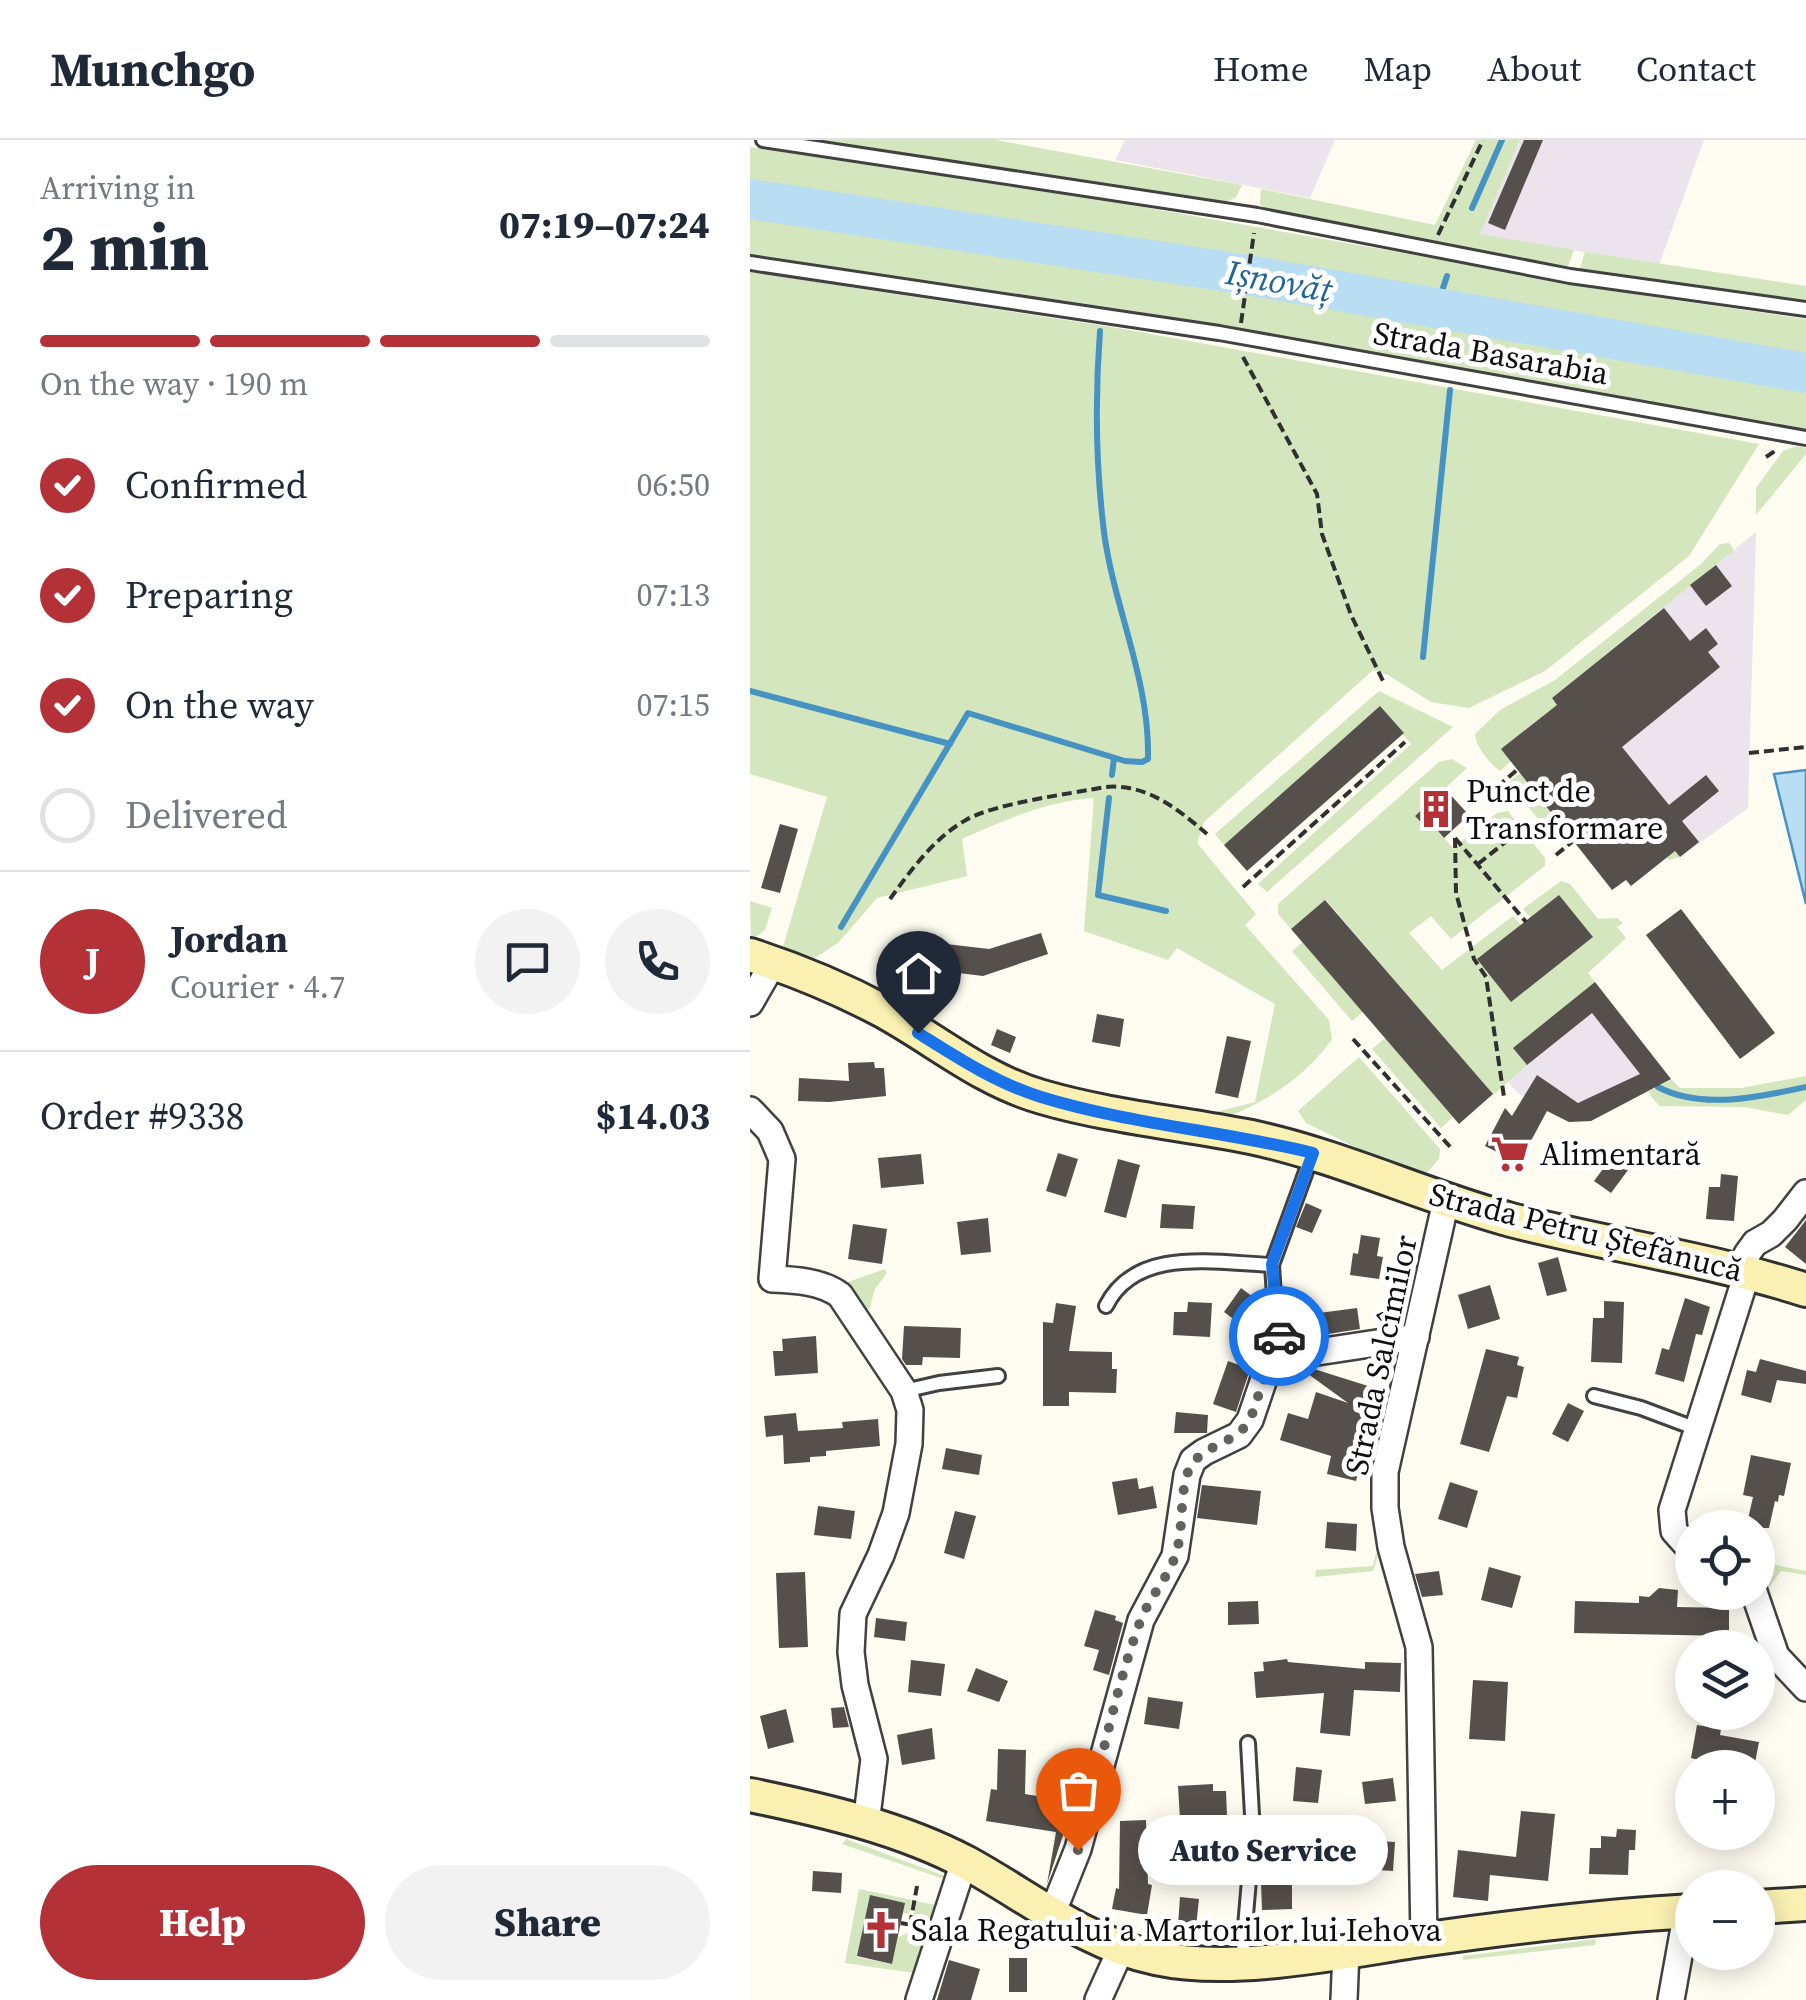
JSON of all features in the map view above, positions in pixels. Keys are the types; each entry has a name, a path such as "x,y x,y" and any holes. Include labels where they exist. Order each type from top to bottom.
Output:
{"main road":[{"name":"Strada Petru Ștefănucă","path":"762,959 817,978 885,1012 984,1075 1039,1096 1114,1115 1249,1137 1313,1153 1446,1201 1512,1220 1747,1271 1806,1290"},
{"path":"750,1795 866,1824 964,1862 1121,1949 1187,1963 1346,1952 1598,1917 1675,1912"},
{"path":"1775,1906 1806,1904"}],"street":[{"path":"750,1004 762,959"},
{"path":"750,1110 770,1132 782,1160 767,1279 802,1281 840,1295 904,1391 911,1424 896,1513 881,1555 852,1614 855,1685 874,1759 866,1824"},
{"path":"1675,1529 1671,1521 1747,1271 1748,1254 1755,1242 1771,1234 1785,1220 1806,1193"},
{"name":"Strada Salcîmilor","path":"1424,1940 1418,1647 1392,1547 1385,1508 1385,1472 1446,1201"},
{"path":"1052,1914 1078,1850 1141,1620 1175,1556 1187,1475 1194,1460 1239,1435 1250,1420 1267,1370 1278,1358 1416,1337"},
{"path":"1760,1610 1776,1656 1806,1688"},
{"path":"920,2000 964,1862"},
{"path":"1098,2000 1121,1949"},
{"path":"1344,2000 1346,1952"},
{"path":"1671,2000 1677,1970"}],"lane":[{"path":"762,140 1257,214 1570,276 1806,309"},
{"name":"Strada Basarabia","path":"750,263 1241,337 1806,438"},
{"path":"1278,1358 1272,1264 1313,1153"},
{"path":"1106,1306 1124,1280 1154,1265 1272,1264"},
{"path":"904,1391 998,1376"},
{"path":"1594,1396 1697,1429"},
{"path":"1242,1962 1253,1833 1248,1742"}],"path":[{"path":"1432,249 1482,140"},
{"path":"1257,214 1241,313 1242,354 1317,494 1322,534 1351,615 1383,681"},
{"path":"1243,887 1405,742"},
{"path":"1750,753 1806,748"},
{"path":"1497,786 1518,770"},
{"path":"890,899 924,854 966,820 991,810 1122,785 1151,794 1179,810 1207,834"},
{"path":"1478,865 1529,824"},
{"path":"1504,1097 1486,977 1474,960 1456,893 1455,838 1526,922"},
{"path":"1556,854 1574,841"},
{"path":"1353,1038 1453,1150"},
{"path":"910,1925 917,1886"}],"shaded area":[{"path":"1125,140 1335,140 1310,198 1115,160"},
{"path":"1520,140 1704,140 1659,265 1479,234"},
{"path":"1756,532 1748,808 1680,857 1552,698"},
{"path":"1595,982 1671,1079 1591,1121 1569,1122 1518,1093 1508,1082 1526,1065 1513,1048"}],"green space":[{"path":"820,140 996,140 1242,185 1236,197 1226,202"},
{"path":"1476,140 1520,140 1480,234 1574,250 1567,269 1269,212 1260,204 1261,189 1435,225"},
{"path":"750,147 1040,189 1653,297 1806,319 1806,433 1129,310 750,255"},
{"path":"1585,252 1806,286 1806,303 1579,271"},
{"path":"750,272 1112,327 1759,444 1689,556 1545,671 1469,708 1431,702 1373,670 1204,822 1197,843 1256,914 1245,925 1329,1020 1332,1039 1309,1066 1282,1088 1252,1106 1220,1120 1208,1114 1255,1102 1275,1004 1177,948 1168,960 1084,931 1094,798 1043,807 962,839 967,876 877,898 838,943 813,959 782,950 827,797 750,774"},
{"path":"1797,446 1806,448 1806,454 1756,515 1756,488 1783,451"},
{"path":"1729,543 1734,550 1552,698 1680,857 1669,860 1640,823 1502,749 1511,761 1500,771 1492,764 1480,749 1475,734 1500,710 1555,680 1701,564 1720,544"},
{"path":"1379,691 1453,727 1267,892 1258,884 1411,744 1380,707 1224,845 1215,834"},
{"path":"1452,759 1467,768 1415,816 1427,830 1433,825 1453,848 1497,813 1508,811 1545,858 1545,866 1451,939 1431,916 1409,933 1442,970 1513,916 1521,925 1478,960 1511,1001 1592,938 1559,896 1531,918 1523,909 1561,881 1570,884 1598,919 1617,918 1623,923 1617,927 1626,938 1588,973 1595,982 1514,1049 1527,1065 1493,1095 1326,900 1291,929 1278,914 1278,904 1439,762"},
{"path":"1520,773 1567,833 1556,842 1509,782"},
{"path":"750,901 772,908 765,930 751,941"},
{"path":"1303,942 1363,1012 1352,1021 1292,951"},
{"path":"1385,1038 1453,1117 1441,1128 1372,1049"},
{"path":"1359,1057 1440,1149 1439,1159 1425,1175 1394,1166 1306,1123 1298,1111"},
{"path":"1806,1076 1806,1100 1788,1115 1744,1107 1659,1106 1648,1092 1671,1079 1680,1088 1741,1088"},
{"path":"885,1269 887,1273 875,1289 869,1310 861,1309 845,1283"},
{"path":"1376,1553 1373,1571 1315,1577 1316,1570 1373,1566"},
{"path":"1775,1565 1806,1571 1806,1575 1781,1571 1775,1579"},
{"path":"846,1839 947,1877 947,1880 842,1844"},
{"path":"859,1889 912,1900 909,1914 903,1913 904,1903 870,1896 857,1957 892,1964 898,1937 910,1932 911,1927 933,1931 921,1974 845,1963"},
{"path":"916,1901 940,1906 934,1925 913,1922"},
{"path":"1596,1939 1595,1945 1463,1960 1463,1956"}],"water":[{"path":"1806,770 1806,904 1774,774"}],"building":[{"path":"1524,140 1543,140 1505,230 1488,223"},
{"path":"1716,565 1732,586 1706,606 1690,585"},
{"path":"1664,608 1690,641 1706,628 1718,644 1708,652 1720,667 1622,747 1669,805 1706,775 1719,791 1682,821 1699,842 1680,857 1675,851 1631,886 1626,880 1612,890 1501,749 1557,705 1552,698"},
{"path":"1380,706 1404,733 1247,871 1224,845"},
{"path":"1445,789 1469,815 1444,838 1433,825 1428,830 1415,816"},
{"path":"780,824 798,829 780,893 761,888"},
{"path":"1559,895 1593,937 1511,1002 1477,959"},
{"path":"1325,900 1493,1094 1459,1124 1291,929"},
{"path":"1681,909 1775,1033 1740,1059 1646,935"},
{"path":"1041,933 1048,954 983,976 926,969 929,942 989,949"},
{"path":"1595,982 1671,1079 1591,1121 1569,1122 1547,1111 1519,1163 1485,1146 1505,1108 1512,1116 1537,1075 1578,1103 1640,1074 1592,1013 1527,1065 1513,1048"},
{"path":"1097,1014 1124,1019 1120,1047 1092,1042"},
{"path":"997,1029 1016,1037 1010,1053 991,1045"},
{"path":"1227,1036 1251,1041 1238,1098 1215,1093"},
{"path":"874,1062 875,1068 884,1068 886,1096 798,1101 799,1078 849,1081 848,1063"},
{"path":"1617,1150 1634,1162 1611,1193 1594,1181"},
{"path":"1058,1153 1078,1159 1066,1197 1046,1191"},
{"path":"921,1154 924,1184 881,1188 878,1158"},
{"path":"1118,1159 1140,1165 1126,1218 1104,1212"},
{"path":"1721,1174 1738,1176 1734,1221 1706,1219 1709,1187 1720,1187"},
{"path":"1306,1203 1322,1210 1312,1233 1296,1227"},
{"path":"1162,1204 1195,1206 1193,1229 1160,1228"},
{"path":"988,1218 991,1252 961,1255 957,1222"},
{"path":"1806,1220 1806,1264 1785,1247"},
{"path":"853,1224 887,1229 882,1264 848,1259"},
{"path":"1361,1235 1380,1238 1377,1256 1383,1257 1379,1279 1350,1275"},
{"path":"1558,1257 1567,1291 1547,1296 1538,1263"},
{"path":"1490,1285 1500,1319 1468,1329 1458,1295"},
{"path":"1241,1288 1265,1306 1251,1332 1224,1312"},
{"path":"1685,1298 1710,1307 1702,1335 1696,1334 1684,1382 1655,1374 1662,1348 1669,1350"},
{"path":"1604,1301 1624,1302 1622,1363 1591,1362 1593,1318 1604,1318"},
{"path":"1188,1302 1212,1303 1210,1337 1173,1335 1174,1312 1187,1312"},
{"path":"1056,1303 1076,1306 1069,1351 1112,1352 1112,1369 1117,1369 1116,1393 1069,1392 1069,1406 1043,1406 1043,1322 1053,1323"},
{"path":"1357,1308 1360,1329 1322,1335 1319,1313"},
{"path":"904,1326 961,1328 960,1358 923,1357 922,1365 906,1365 902,1359"},
{"path":"816,1336 818,1373 775,1376 773,1351 783,1351 782,1339"},
{"path":"1486,1349 1519,1357 1517,1365 1524,1367 1517,1398 1507,1396 1489,1452 1460,1444"},
{"path":"1760,1359 1806,1371 1806,1384 1777,1380 1771,1403 1741,1395 1747,1370 1756,1372"},
{"path":"1228,1361 1250,1369 1236,1412 1213,1404"},
{"path":"1314,1369 1384,1391 1372,1427 1369,1426 1356,1481 1327,1474 1331,1456 1280,1440 1288,1413 1308,1419 1316,1392 1348,1403 1304,1371"},
{"path":"1568,1403 1584,1411 1568,1442 1552,1434"},
{"path":"1176,1412 1208,1415 1207,1433 1174,1433"},
{"path":"796,1413 798,1431 843,1428 842,1422 878,1419 880,1446 826,1451 826,1456 810,1457 810,1462 784,1464 783,1435 766,1437 764,1416"},
{"path":"946,1448 982,1455 979,1475 942,1469"},
{"path":"1751,1455 1791,1463 1784,1496 1779,1495 1773,1510 1750,1510 1753,1497 1743,1495"},
{"path":"1137,1478 1139,1489 1153,1486 1157,1508 1118,1515 1112,1482"},
{"path":"1450,1482 1478,1491 1467,1528 1438,1519"},
{"path":"1202,1485 1261,1491 1257,1525 1197,1518"},
{"path":"818,1506 855,1511 851,1539 814,1535"},
{"path":"955,1511 976,1516 964,1559 944,1553"},
{"path":"1327,1522 1357,1524 1356,1551 1325,1548"},
{"path":"1489,1567 1521,1576 1512,1608 1481,1600"},
{"path":"1439,1571 1443,1595 1422,1597 1415,1574"},
{"path":"805,1572 808,1647 779,1648 776,1573"},
{"path":"1659,1588 1675,1590 1675,1610 1729,1610 1729,1630 1675,1630 1675,1635 1574,1633 1575,1601 1639,1603 1639,1596 1649,1597"},
{"path":"1258,1601 1259,1624 1228,1625 1228,1602"},
{"path":"1095,1610 1116,1616 1115,1620 1123,1623 1109,1675 1093,1670 1099,1650 1084,1646"},
{"path":"876,1618 907,1622 905,1641 874,1637"},
{"path":"1287,1659 1365,1669 1365,1662 1401,1663 1400,1692 1354,1690 1350,1736 1320,1733 1324,1693 1256,1698 1254,1672 1264,1671 1263,1662"},
{"path":"911,1660 945,1664 941,1696 908,1692"},
{"path":"976,1668 1008,1681 999,1702 967,1691"},
{"path":"1473,1680 1508,1682 1505,1741 1469,1739"},
{"path":"1148,1697 1183,1702 1179,1729 1144,1724"},
{"path":"844,1707 849,1727 833,1728 831,1708"},
{"path":"786,1709 794,1742 768,1749 760,1716"},
{"path":"932,1728 935,1759 902,1765 897,1735"},
{"path":"1696,1730 1721,1730 1720,1735 1759,1742 1757,1750 1692,1750"},
{"path":"998,1749 1026,1750 1025,1794 1074,1802 1047,1884 1056,1832 986,1821 991,1789 997,1790"},
{"path":"1296,1767 1322,1770 1318,1803 1293,1801"},
{"path":"1393,1778 1396,1801 1365,1804 1362,1782"},
{"path":"1213,1784 1213,1791 1226,1791 1227,1816 1180,1819 1178,1786"},
{"path":"1521,1811 1555,1814 1548,1881 1490,1875 1488,1901 1453,1897 1458,1850 1516,1857"},
{"path":"1146,1820 1148,1884 1152,1885 1147,1915 1112,1909 1116,1888 1119,1889 1120,1821"},
{"path":"1344,1824 1345,1839 1395,1842 1393,1871 1361,1869 1362,1860 1319,1863 1317,1826"},
{"path":"1617,1829 1636,1830 1635,1850 1629,1850 1628,1875 1589,1874 1590,1848 1601,1848 1601,1836 1616,1837"},
{"path":"813,1871 842,1873 841,1893 812,1891"},
{"path":"1261,1882 1292,1882 1292,1909 1262,1910"},
{"name":"Sala Regatului a Martorilor lui Iehova","path":"870,1895 905,1903 892,1964 857,1956"},
{"path":"1180,1897 1199,1899 1196,1927 1178,1925"},
{"path":"1009,1958 1027,1958 1027,1992 1009,1992"},
{"path":"949,1960 980,1969 971,2000 937,2000"}],"waterway":[{"path":"1472,208 1502,140"},
{"name":"Ișnovăț","path":"750,199 1248,275 1806,373"},
{"path":"1436,309 1447,276"},
{"path":"841,927 968,713 1125,761 1148,759 1138,672 1104,532 1097,432 1100,331"},
{"path":"1423,657 1450,390"},
{"path":"750,691 950,744"},
{"path":"1112,775 1114,758"},
{"path":"1109,798 1098,895 1166,911"},
{"path":"1658,1087 1712,1100 1806,1087"}],"way so far":[{"path":"1078,1850 1141,1620 1175,1556 1187,1475 1194,1460 1239,1435 1250,1420 1258,1389 1278,1358 1279,1336"}],"place":[{"name":"Punct de Transformare","path":"1436,809"},
{"name":"Alimentară","path":"1510,1154"},
{"name":"Auto Service","path":"1078,1850"},
{"name":"Sala Regatului a Martorilor lui Iehova","path":"881,1930"}],"route":[{"path":"918,1033 984,1075 1039,1096 1114,1115 1249,1137 1313,1153 1272,1264 1279,1336"}]}
